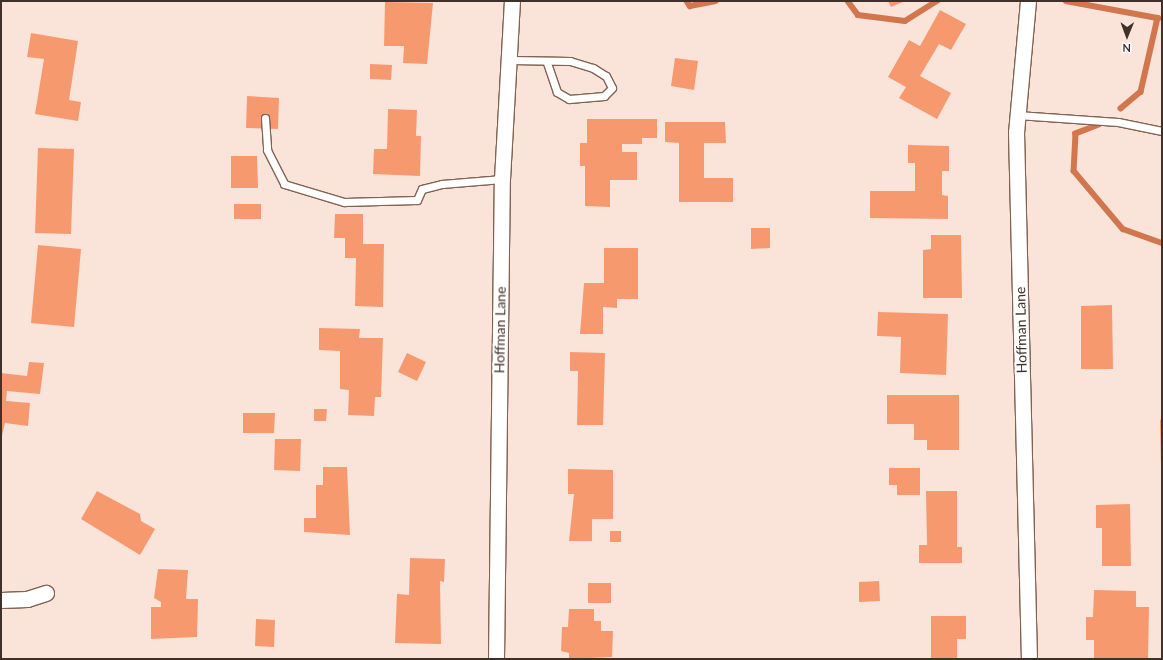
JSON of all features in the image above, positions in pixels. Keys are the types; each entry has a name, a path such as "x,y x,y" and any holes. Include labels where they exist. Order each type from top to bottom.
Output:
{"street":[{"name":"Hoffman Lane","path":"496,659 502,179 511,60 512,1"},
{"name":"Hoffman Lane","path":"1028,1 1016,115 1028,659"},
{"path":"1,600 27,599 46,593"}],"lane":[{"path":"511,60 547,63 570,61 593,68 606,76 612,88 604,96 569,99 557,92 547,63"},
{"path":"1016,115 1118,122 1162,131"},
{"path":"265,118 267,150 284,184 344,202 418,200 422,189 442,184 502,179"}],"building":[{"path":"888,1 905,1 891,7"},
{"path":"385,2 433,3 427,64 403,63 404,46 384,46"},
{"path":"940,10 966,24 951,50 939,44 920,76 951,93 937,119 899,98 906,87 888,77 909,40 920,46"},
{"path":"31,33 78,41 69,100 81,102 78,121 35,114 44,59 27,57"},
{"path":"675,58 698,61 694,90 671,86"},
{"path":"370,64 392,65 391,80 370,79"},
{"path":"247,96 279,98 278,129 246,128"},
{"path":"388,109 417,110 416,136 421,136 420,176 373,174 374,149 387,149"},
{"path":"587,119 657,119 657,138 642,138 642,144 622,144 622,152 637,152 637,180 610,180 610,207 585,206 585,166 580,166 580,143 587,143"},
{"path":"665,122 725,122 726,143 704,143 704,178 733,178 733,202 679,202 679,143 665,142"},
{"path":"908,145 949,146 949,171 942,171 942,195 948,196 948,219 870,218 870,191 915,191 915,163 908,163"},
{"path":"38,148 74,149 71,234 35,233"},
{"path":"231,156 257,156 258,188 231,188"},
{"path":"234,204 261,204 261,219 234,219"},
{"path":"335,214 363,214 363,244 384,244 383,307 355,306 356,258 345,258 345,238 334,238"},
{"path":"751,228 770,228 770,248 751,249"},
{"path":"931,235 961,235 962,298 923,298 923,250 931,249"},
{"path":"38,245 81,249 74,327 31,323"},
{"path":"604,248 638,248 638,299 617,299 617,308 603,307 603,334 580,334 584,283 604,283"},
{"path":"1112,305 1113,369 1081,369 1081,306"},
{"path":"878,312 948,314 946,375 900,373 901,337 877,336"},
{"path":"319,328 360,329 359,338 383,338 381,397 375,397 374,416 348,415 349,390 340,389 340,351 319,350"},
{"path":"570,352 605,353 603,425 577,425 578,371 570,371"},
{"path":"407,353 426,362 417,381 398,372"},
{"path":"29,362 44,363 40,394 7,391 6,401 30,403 28,426 5,423 1,440 1,373 27,376"},
{"path":"887,395 959,395 959,450 927,450 927,440 914,440 914,424 887,424"},
{"path":"314,409 327,409 326,421 314,421"},
{"path":"243,413 275,413 274,433 243,433"},
{"path":"1162,419 1162,467 1161,467 1160,420"},
{"path":"275,439 301,439 300,471 274,470"},
{"path":"323,467 347,467 350,535 304,532 304,518 316,518 316,485 323,485"},
{"path":"889,468 920,468 920,495 897,495 897,485 889,485"},
{"path":"568,469 613,470 613,519 592,519 592,541 569,541 574,494 568,494"},
{"path":"97,491 140,514 141,521 155,529 140,555 81,519"},
{"path":"926,491 957,491 957,547 962,547 962,563 919,563 919,545 927,545"},
{"path":"1130,504 1131,566 1102,566 1102,528 1096,528 1096,505"},
{"path":"610,531 621,531 621,542 610,542"},
{"path":"410,558 445,559 444,582 440,581 441,644 395,643 397,594 409,595"},
{"path":"158,569 188,570 186,599 198,599 197,637 151,639 151,607 161,607 161,602 154,598"},
{"path":"879,581 880,601 859,602 859,582"},
{"path":"588,583 611,583 611,603 588,603"},
{"path":"1094,590 1136,591 1136,607 1149,607 1148,659 1094,659 1094,640 1086,640 1086,617 1093,617"},
{"path":"569,609 594,609 594,621 601,621 601,631 613,631 612,657 569,659 569,653 561,651 562,627 568,627"},
{"path":"931,616 966,616 966,639 957,639 957,659 931,659"},
{"path":"256,619 275,620 274,647 255,646"}],"waterway":[{"path":"687,1 690,6 716,1"},
{"path":"848,1 858,15 905,21 937,1"},
{"path":"1066,1 1158,18 1141,92 1121,109"},
{"path":"1099,125 1076,134 1074,171 1123,229 1162,243"}]}
